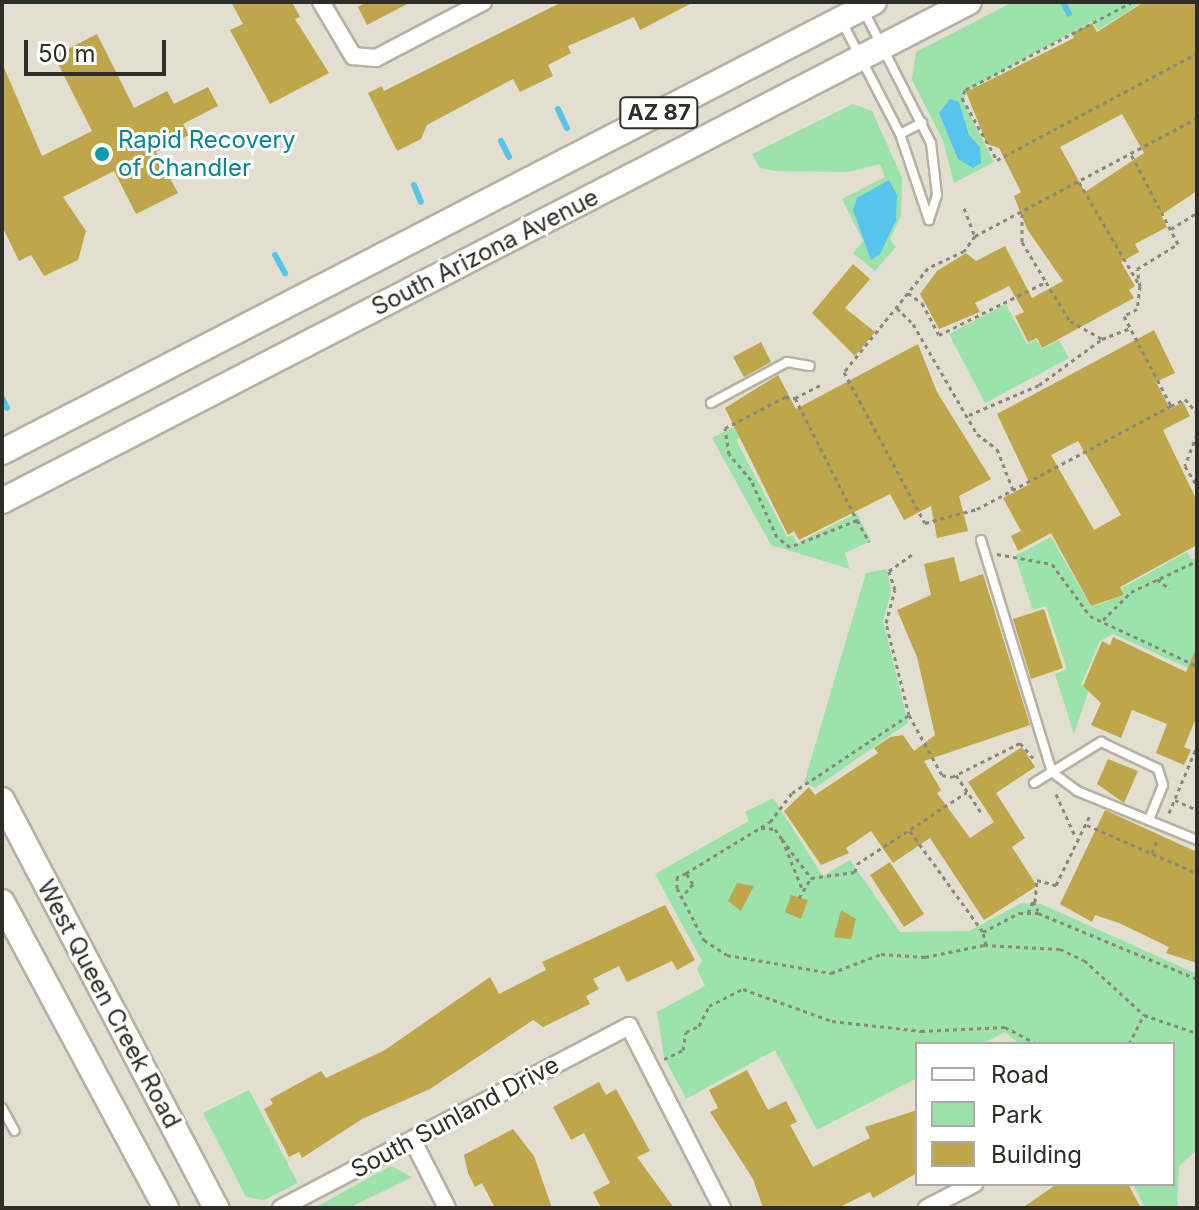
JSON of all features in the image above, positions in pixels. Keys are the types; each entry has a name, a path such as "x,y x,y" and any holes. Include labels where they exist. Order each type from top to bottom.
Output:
{"main road":[{"name":"South Arizona Avenue","path":"2,501 969,2"},
{"name":"South Arizona Avenue","path":"2,452 855,7"},
{"path":"343,276 363,315"},
{"name":"West Queen Creek Road","path":"2,800 216,1208"},
{"name":"West Queen Creek Road","path":"2,902 166,1208"}],"street":[{"path":"321,2 353,56 376,58 483,2"},
{"name":"South Sunland Drive","path":"281,1208 629,1026 650,1067"},
{"path":"650,1067 722,1208"},
{"path":"413,1141 447,1208"},
{"path":"927,1208 970,1186"}],"lane":[{"path":"855,7 872,52 922,123 937,171 929,220 872,52 855,7"},
{"path":"900,134 922,123"},
{"path":"711,403 787,362 810,366"},
{"path":"981,540 1050,773 1097,799 1197,840"},
{"path":"1034,783 1101,742 1158,769 1163,785 1149,820"},
{"path":"2,1108 15,1131"}],"path":[{"path":"1132,2 965,90 962,98 997,160 1197,53"},
{"path":"1197,118 975,236 964,251 928,268 844,372 925,523 977,509 1185,399 1197,413"},
{"path":"1131,154 1178,244 1137,269 1140,286 1137,309 1124,316 1171,406"},
{"path":"1079,182 1140,286"},
{"path":"964,208 975,236"},
{"path":"1021,213 1022,242 1070,321 1102,339"},
{"path":"1171,229 1197,213"},
{"path":"908,293 922,303 939,335 1046,282"},
{"path":"897,308 969,415 977,434 997,449 1013,490"},
{"path":"969,415 1039,385 1102,339 1130,328"},
{"path":"820,385 795,398 785,397 725,428 729,454 751,480 777,537 790,547 857,520"},
{"path":"795,398 869,542"},
{"path":"1197,434 1185,466 1197,486"},
{"path":"986,558 1009,551 1041,558 1061,575 1077,605 1103,620 1111,630 1197,666"},
{"path":"912,554 889,571 895,590 886,623 909,715 937,770 956,775 1020,743 1050,773 1075,836"},
{"path":"1103,620 1131,592 1197,561"},
{"path":"1156,579 1170,589"},
{"path":"909,715 792,793 761,828 705,856 675,882 685,893 704,940 744,960 831,973 881,954 925,957 986,945 1073,953 1144,1015 1197,1033"},
{"path":"1163,826 1197,746"},
{"path":"956,775 983,815"},
{"path":"811,878 855,872 857,864 967,792"},
{"path":"1028,913 1026,906 1035,902 1041,892 1037,880 1056,885 1075,836 1086,825 1097,799"},
{"path":"1174,800 1197,810"},
{"path":"1086,825 1197,873"},
{"path":"761,828 775,829 811,878"},
{"path":"909,830 983,932 986,945"},
{"path":"782,839 803,891"},
{"path":"685,893 693,884 686,873"},
{"path":"799,898 811,878"},
{"path":"1035,902 1038,913"},
{"path":"983,932 1028,913 1038,913 1197,979"},
{"path":"650,1067 683,1050 686,1032 699,1026 720,996 743,989 832,1021 921,1031 1005,1027 1033,1042"},
{"path":"1130,1042 1144,1015"}],"green space":[{"path":"1013,2 1143,2 1098,30 1092,21 965,92 964,103 994,162 954,183 943,141 912,80 916,52"},
{"path":"853,104 872,111 902,178 901,216 890,239 896,247 875,271 853,253 863,241 842,199 885,177 880,164 848,172 775,171 760,168 752,154"},
{"path":"1006,304 1027,344 1036,339 1042,349 1059,340 1069,358 985,403 949,334"},
{"path":"739,424 743,436 736,440 787,537 793,535 797,543 857,513 871,541 845,553 850,569 771,545 712,438"},
{"path":"1051,537 1091,607 1125,595 1122,588 1187,552 1191,559 1197,557 1197,672 1113,634 1100,641 1081,685 1089,690 1074,734 1055,674 1067,669 1046,606 1033,610 1015,556"},
{"path":"887,569 891,592 883,621 908,723 815,788 804,783 866,573"},
{"path":"773,798 823,876 850,860 900,932 969,931 1022,903 1041,904 1197,974 1197,1150 1179,1166 1177,1208 1145,1208 1134,1186 1175,1186 1175,1042 1018,1042 1005,1032 986,1042 915,1042 915,1079 817,1130 775,1050 686,1099 664,1057 657,1012 705,986 697,969 702,961 655,874 749,821 745,812"},
{"path":"249,1090 298,1183 264,1200 246,1197 203,1113"},
{"path":"391,1166 412,1177 349,1208 314,1208"}],"water":[{"path":"950,99 959,102 969,135 980,147 981,163 973,168 958,159 939,113"},
{"path":"889,180 897,195 896,220 880,254 871,260 853,210 857,198"}],"building":[{"path":"231,2 292,2 300,17 295,19 329,73 270,104 230,30 243,24"},
{"path":"366,2 411,2 367,25 358,7"},
{"path":"562,2 694,2 640,30 634,17 568,46 571,53 548,65 553,76 520,92 513,79 427,125 421,139 397,151 368,93 382,86 384,91"},
{"path":"1144,2 1197,2 1197,191 1161,215 1167,227 1135,244 1139,252 1121,262 1135,286 1129,290 1134,298 1042,348 1037,338 1028,342 1015,316 1024,312 1009,286 975,303 980,312 939,329 920,294 937,271 966,253 976,261 1005,246 1032,298 1063,281 1027,229 1014,196 1021,192 999,148 987,144 966,92 1074,38 1072,33 1092,23 1097,32","holes":["1122,114 1144,153 1085,192 1060,147"]},
{"name":"Rapid Recovery of Chandler","path":"97,34 134,108 167,91 174,104 208,87 218,106 183,124 189,135 156,152 178,193 136,214 114,171 63,197 86,231 78,260 44,276 31,255 19,261 2,226 2,63 42,156 92,131 54,56"},
{"path":"853,264 870,279 845,308 875,332 855,356 812,313"},
{"path":"1154,330 1175,373 1156,382 1170,409 1183,402 1190,416 1163,430 1197,501 1197,545 1120,587 1124,595 1091,606 1051,533 1018,551 1011,536 1021,531 1003,498 1030,484 997,414","holes":["1078,441 1121,515 1094,530 1051,455"]},
{"path":"761,342 771,362 744,377 733,357"},
{"path":"918,344 937,392 991,479 959,496 968,531 937,538 931,506 904,520 890,494 799,540 794,531 788,535 725,408 778,375 796,409"},
{"path":"954,557 960,582 983,574 1030,725 924,761 941,790 937,793 970,838 994,822 968,782 1022,747 1035,767 996,793 1025,838 1012,847 1037,886 984,920 930,838 893,863 871,831 846,848 849,853 821,865 784,811 809,787 815,795 878,753 874,748 890,737 903,735 914,751 935,735 917,657 897,610 931,595 924,564"},
{"path":"1044,609 1063,668 1031,679 1013,619"},
{"path":"1113,637 1186,672 1197,646 1197,716 1184,747 1191,750 1184,765 1156,753 1167,724 1132,710 1121,738 1091,725 1101,703 1083,686 1102,641 1110,645"},
{"path":"1108,759 1138,771 1124,803 1097,784"},
{"path":"1105,810 1197,852 1197,963 1166,953 1169,947 1119,923 1095,915 1092,922 1060,904"},
{"path":"890,862 924,914 904,927 870,875"},
{"path":"737,883 754,886 741,911 728,901"},
{"path":"791,895 808,900 801,919 785,912"},
{"path":"665,905 695,960 677,970 672,961 627,982 619,966 593,979 599,989 586,996 590,1004 543,1027 533,1020 430,1089 362,1119 302,1158 299,1152 289,1157 264,1109 273,1104 270,1099 321,1071 326,1078 385,1050 490,977 499,994 546,970 542,962"},
{"path":"841,910 856,919 851,939 834,937"},
{"path":"747,1070 768,1110 786,1101 797,1122 790,1125 813,1167 870,1138 865,1127 915,1111 915,1174 873,1198 870,1192 838,1208 763,1208 753,1179 710,1112 718,1108 709,1090"},
{"path":"599,1082 606,1095 616,1089 650,1151 637,1157 674,1208 601,1208 593,1192 610,1183 584,1133 571,1140 553,1107"},
{"path":"513,1129 534,1156 552,1208 495,1208 482,1183 475,1187 468,1173 464,1155"},
{"path":"1054,1186 1129,1186 1141,1208 1022,1208"}],"waterway":[{"path":"1063,2 1069,14"},
{"path":"558,109 567,128"},
{"path":"501,141 509,157"},
{"path":"414,185 421,202"},
{"path":"275,255 285,273"},
{"path":"2,398 7,408"}],"place":[{"name":"Rapid Recovery of Chandler","path":"102,154"}]}
